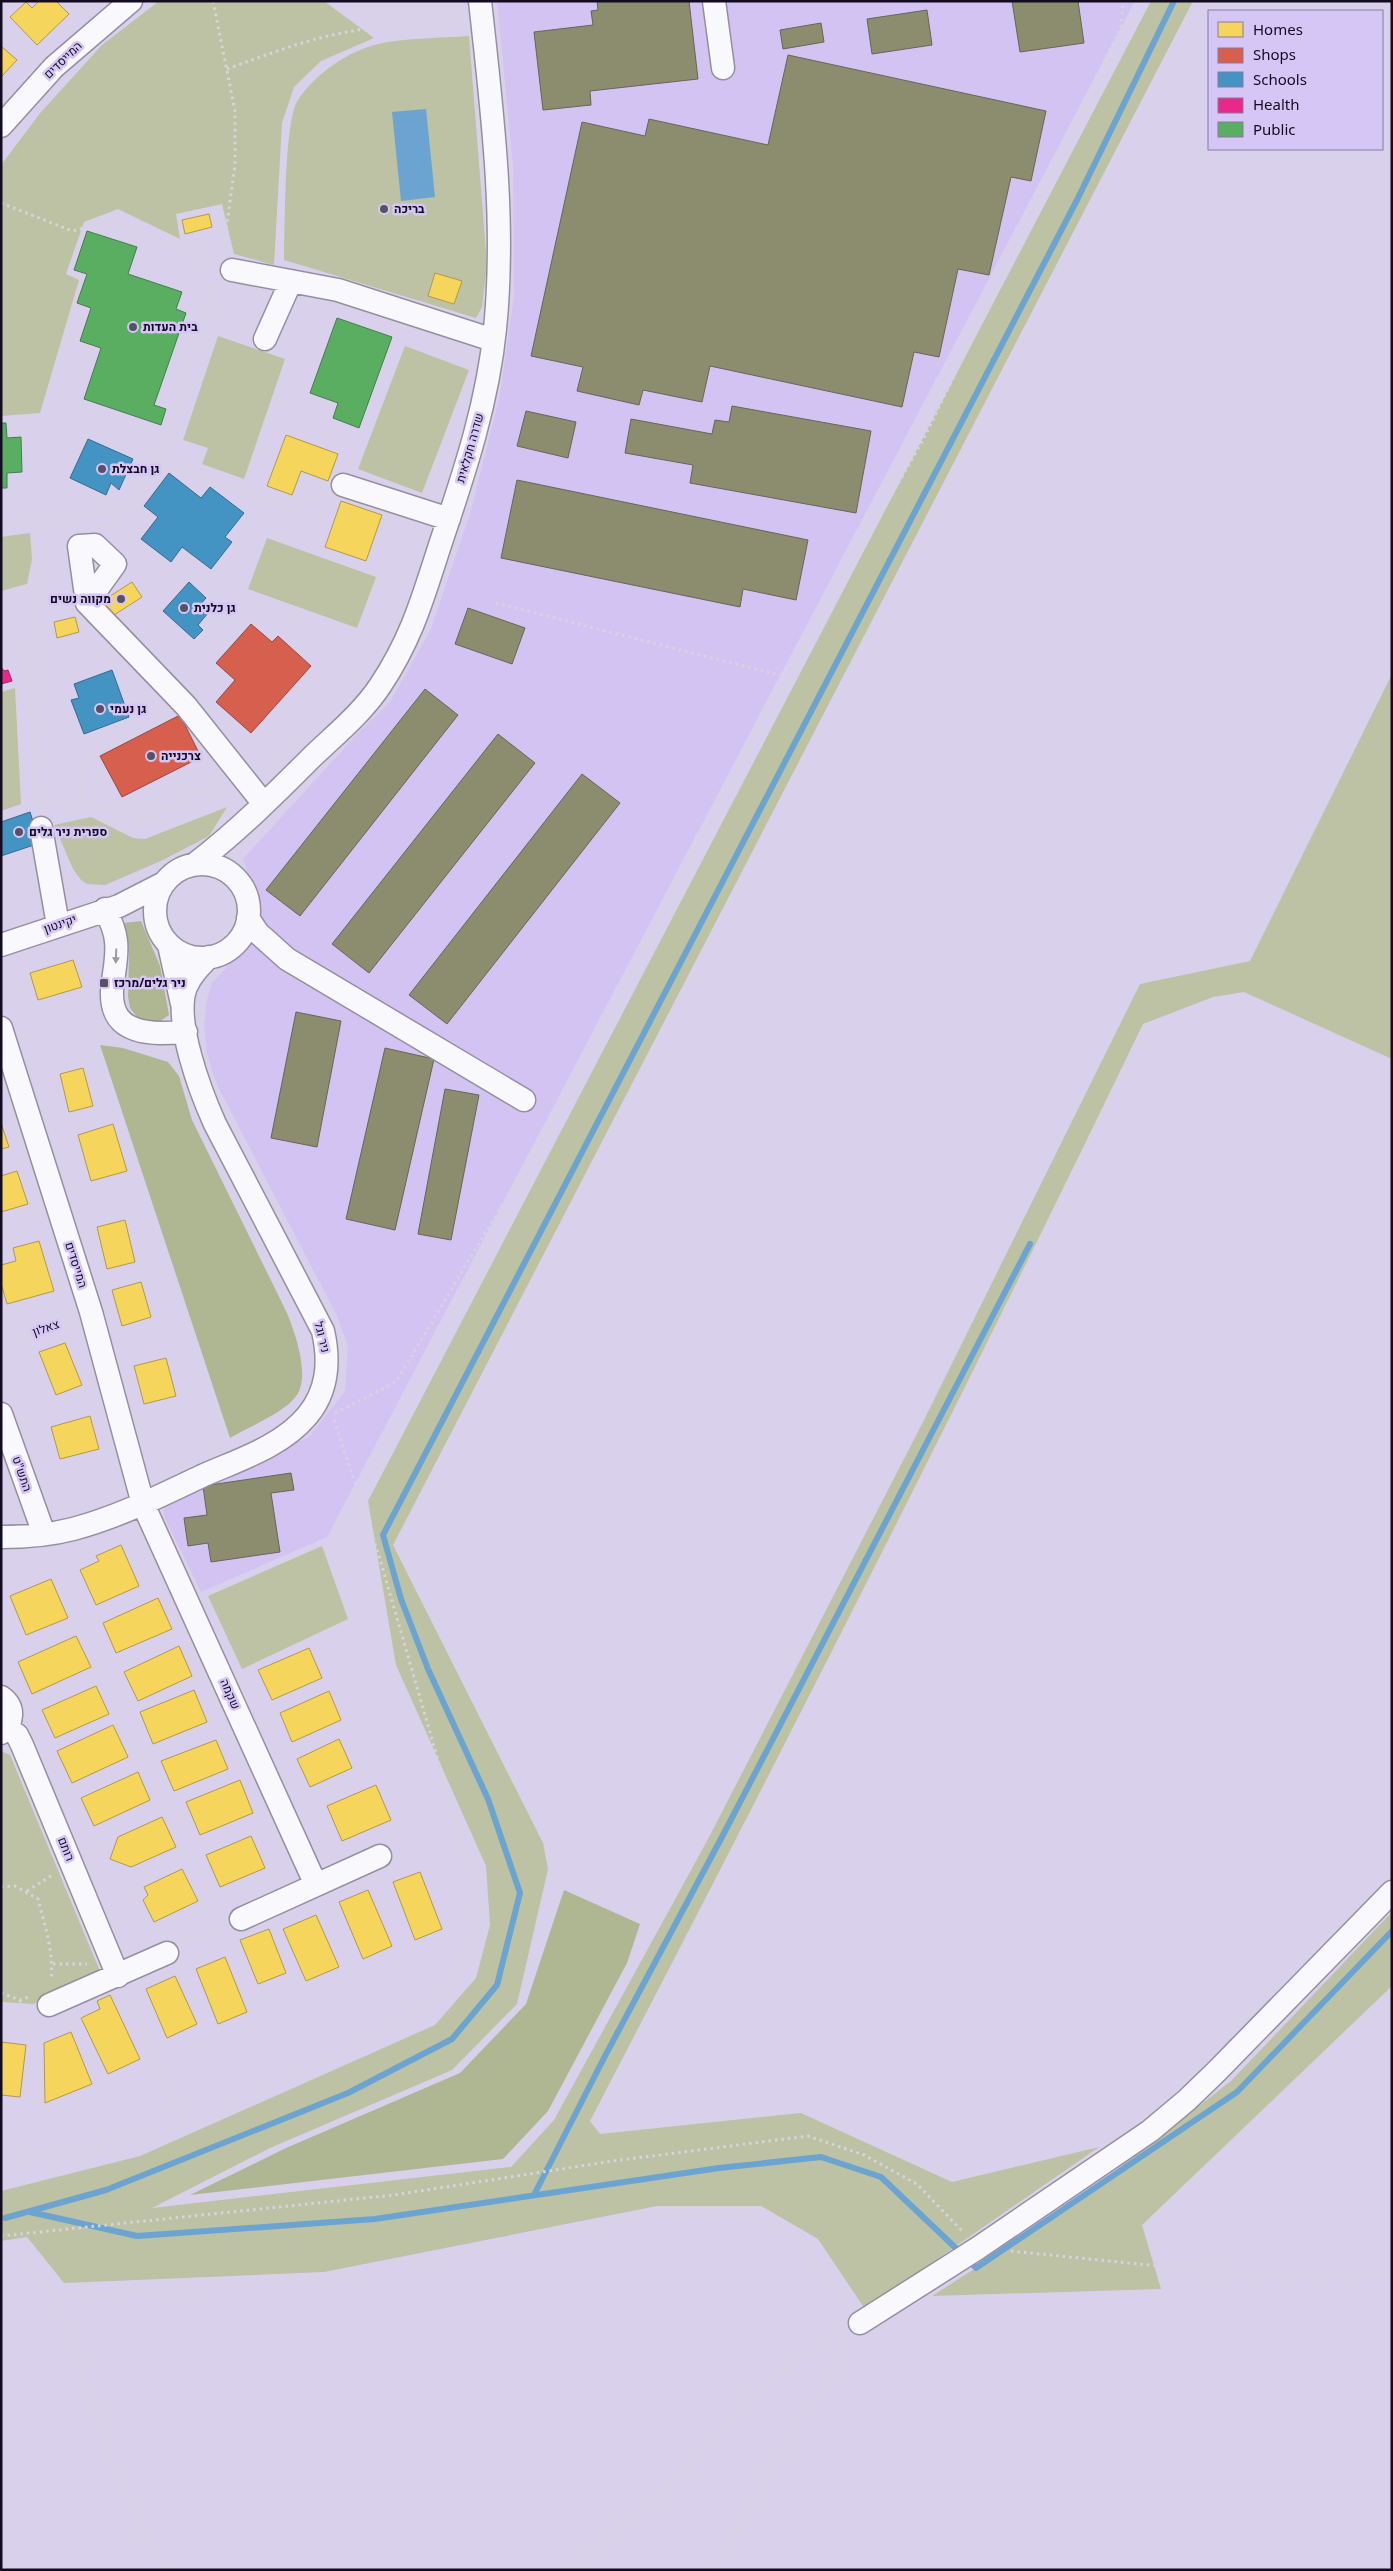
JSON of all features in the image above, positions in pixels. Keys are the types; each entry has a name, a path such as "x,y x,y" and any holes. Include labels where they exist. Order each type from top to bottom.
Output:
{"street":[{"name":"המייסדים","path":"1,126 54,67 131,1"},
{"path":"714,1 723,68"},
{"name":"שדרה חקלאית","path":"195,864 244,824 354,717 378,688 401,652 417,619 478,423 493,340 498,286 497,190 481,9"},
{"path":"227,268 338,290 493,340"},
{"path":"265,339 291,281"},
{"path":"343,485 449,519"},
{"path":"95,545 115,564 86,603 186,706 264,804"},
{"path":"39,817 58,925"},
{"name":"שדרה חקלאית","path":"238,880 233,855 235,839 244,824"},
{"path":"195,864 211,864 226,870 238,880 246,893 249,908 248,918 241,937 230,948 209,957 186,956 169,945 162,937 155,922 154,906 158,891 164,882 180,868 195,864"},
{"name":"יקינטון","path":"1,945 112,907 164,882"},
{"name":"יקינטון","path":"112,907 137,906 155,922"},
{"path":"112,907 116,941 112,1002 117,1015 138,1032 152,1034 186,1032"},
{"path":"248,918 258,933 287,959 524,1100"},
{"name":"ניר וגל","path":"1,1538 72,1529 143,1504 273,1444 291,1432 306,1417 324,1387 328,1366 323,1331 313,1307 204,1099 186,1032 184,1010 169,945"},
{"path":"230,948 287,959"},
{"name":"ניר וגל","path":"184,1010 186,988 199,967 209,957"},
{"name":"המייסדים","path":"1,1028 91,1312 143,1504"},
{"name":"התש\"ט","path":"1,1414 44,1534"},
{"name":"שקמה","path":"143,1504 316,1885"},
{"path":"3,1696 12,1715 4,1731"},
{"name":"רותם","path":"4,1731 17,1735 22,1745 115,1970"},
{"path":"241,1919 380,1856"},
{"path":"860,2323 978,2248 1150,2131 1187,2100 1392,1892"},
{"path":"44,1995 167,1953"}],"path":[{"path":"95,545 129,501 146,485 163,448 227,268 235,165 235,111 213,1"},
{"path":"332,1414 396,1382 561,1106 757,730 922,440 1052,174 1120,26 1123,1"},
{"path":"227,70 289,46 335,34 481,9"},
{"path":"1,203 72,231 113,220 227,268"},
{"path":"155,464 291,508 343,485"},
{"path":"1,525 103,514 129,501"},
{"path":"42,522 42,562 31,657 32,763 39,817 82,800 138,818 150,816 241,774"},
{"path":"496,604 787,677"},
{"path":"82,800 81,771 89,756 186,706"},
{"name":"צאלון","path":"1,1343 91,1312"},
{"path":"27,1891 71,1863"},
{"path":"1,1887 15,1886 27,1891 38,1899 53,1964 51,1981 44,1995 23,2016"},
{"path":"167,1953 241,1919"},
{"path":"53,1964 115,1970 184,2127"},
{"path":"1,1993 20,2000 44,1995"},
{"path":"20,2000 23,2016"},
{"path":"1,2012 23,2016"},
{"path":"1,2236 394,2196 612,2161 808,2136 864,2155 917,2184 978,2248 1256,2276 1392,2274"},
{"path":"59,2295 317,2282 633,2218 739,2212 798,2235 860,2323"},
{"path":"1,2258 16,2256 59,2295 93,2407 127,2497 166,2570"},
{"path":"572,2570 669,2486 768,2381 860,2323"},
{"path":"713,2570 860,2323"}],"shaded area":[{"path":"497,1 1135,1 327,1537 201,1592 164,1516 163,1502 309,1437 345,1391 348,1346 336,1314 216,1083 207,1054 204,1025 207,1000 212,983 249,943 260,919 257,899 243,859 358,733 390,702 430,631 470,514 500,395 514,296 513,166"}],"green space":[{"path":"159,1 324,1 374,38 321,61 294,87 282,123 274,265 234,254 222,204 176,214 180,239 118,209 84,222 66,274 79,280 40,413 1,416 1,165 41,112 102,45"},
{"path":"1151,1 1193,1 393,1545 543,1843 548,1869 517,2004 452,2070 270,2148 152,2208 511,2167 554,2120 707,1841 923,1422 1140,984 1250,961 1392,674 1392,1059 1244,992 1213,997 1143,1024 871,1575 590,2121 600,2134 801,2113 952,2182 1099,2147 865,2309 818,2239 761,2206 657,2206 324,2272 64,2283 27,2237 1,2241 1,2191 140,2156 435,2025 476,1978 490,1925 486,1866 396,1665 368,1501"},
{"name":"בריכה","path":"469,36 487,265 482,307 476,318 284,260 286,176 290,129 293,111 305,91 322,73 333,65 367,47 399,40"},
{"path":"218,336 285,359 244,479 202,464 208,448 183,440"},
{"path":"405,346 469,370 422,493 358,469"},
{"path":"30,533 32,559 27,584 1,591 1,537"},
{"path":"267,538 376,577 357,628 248,589"},
{"path":"15,688 21,804 1,811 1,692"},
{"path":"227,807 209,836 163,860 105,885 87,884 81,880 73,869 54,825 91,817 133,838 145,839"},
{"path":"141,921 160,966 169,1015 159,1022 138,1018 130,1008 128,996 129,954 124,923"},
{"path":"100,1045 123,1048 168,1062 179,1076 192,1120 287,1313 294,1331 302,1365 301,1386 297,1395 276,1413 230,1438"},
{"path":"322,1546 348,1619 242,1669 208,1596"},
{"path":"1,1751 10,1755 99,1969 92,1976 33,2004 1,2002"},
{"path":"564,1890 640,1924 627,1963 548,2111 503,2159 190,2195 286,2148 460,2073 526,2004"},
{"path":"1392,1912 1392,1986 1142,2225 1161,2289 932,2296 1057,2216 1231,2081"}],"water":[{"path":"426,109 435,197 401,201 392,112"}],"building: Homes":[{"path":"39,1 56,1 69,14 37,45 10,17 26,2 32,8"},
{"path":"1,46 17,60 1,77"},
{"path":"209,214 212,227 185,234 182,220"},
{"path":"435,273 462,281 454,304 428,296"},
{"path":"286,435 338,454 328,481 301,471 292,495 267,486"},
{"path":"341,501 382,515 366,561 325,547"},
{"name":"מקווה נשים","path":"132,582 142,597 111,617 101,602"},
{"name":"מקווה נשים","path":"75,617 79,632 57,638 54,622"},
{"path":"73,960 82,987 38,1000 30,973"},
{"path":"83,1068 93,1106 69,1112 60,1074"},
{"path":"1,1123 9,1147 1,1149"},
{"path":"113,1124 127,1171 91,1181 78,1135"},
{"path":"17,1171 28,1204 1,1212 1,1176"},
{"path":"125,1220 135,1262 107,1269 97,1227"},
{"path":"39,1241 54,1291 7,1304 1,1283 1,1265 16,1261 13,1248"},
{"path":"141,1282 151,1317 122,1326 112,1290"},
{"path":"65,1343 82,1385 56,1395 39,1352"},
{"path":"166,1358 176,1396 144,1404 134,1366"},
{"path":"90,1416 99,1449 60,1459 51,1427"},
{"path":"121,1545 139,1586 96,1605 80,1570 99,1561 96,1556"},
{"path":"51,1579 68,1618 26,1635 10,1596"},
{"path":"158,1598 172,1629 116,1653 103,1623"},
{"path":"76,1636 91,1667 32,1694 18,1662"},
{"path":"179,1646 192,1676 138,1701 124,1672"},
{"path":"309,1648 322,1678 272,1700 258,1670"},
{"path":"96,1686 109,1714 55,1738 42,1710"},
{"path":"194,1690 207,1722 153,1744 140,1712"},
{"path":"329,1691 341,1720 292,1742 280,1713"},
{"path":"113,1725 128,1757 72,1783 57,1751"},
{"path":"339,1739 352,1768 310,1787 297,1759"},
{"path":"216,1740 228,1769 174,1791 161,1761"},
{"path":"138,1772 150,1800 94,1826 81,1798"},
{"path":"240,1780 253,1813 200,1835 186,1802"},
{"path":"376,1785 391,1820 342,1841 327,1806"},
{"path":"162,1817 176,1847 131,1867 110,1859 118,1837"},
{"path":"251,1836 265,1868 220,1887 206,1855"},
{"path":"182,1869 198,1901 154,1922 143,1900 148,1895 144,1887"},
{"path":"420,1872 442,1929 415,1940 393,1882"},
{"path":"368,1890 392,1946 363,1959 339,1902"},
{"path":"316,1915 339,1967 306,1981 283,1929"},
{"path":"269,1929 286,1973 258,1984 240,1940"},
{"path":"225,1957 247,2012 218,2024 196,1969"},
{"path":"175,1976 197,2024 167,2038 146,1989"},
{"path":"110,1995 140,2059 108,2074 81,2018 100,2009 97,2001"},
{"path":"71,2032 92,2084 45,2103 44,2043"},
{"path":"1,2042 26,2045 20,2097 1,2095"}],"building: Shops":[{"path":"251,624 272,642 278,636 311,666 251,733 216,702 235,680 216,663"},
{"name":"צרכנייה","path":"180,715 201,757 122,797 100,756"}],"building: Schools":[{"name":"גן חבצלת","path":"88,439 133,459 119,490 111,483 106,495 70,478"},
{"path":"169,473 201,498 210,487 244,513 225,537 232,542 211,569 182,547 171,562 141,539 158,517 144,506"},
{"name":"גן כלנית","path":"189,582 206,598 200,605 208,613 198,625 203,630 194,639 163,611"},
{"name":"גן נעמי","path":"112,670 129,717 84,734 71,700 79,698 74,684"},
{"name":"ספרית ניר גלים","path":"30,812 40,843 1,856 1,822"}],"building: Health":[{"path":"1,667 4,671 8,670 12,681 1,684"}],"building: Public":[{"name":"בית העדות","path":"87,231 137,247 128,274 182,292 176,309 186,313 154,405 166,409 161,425 84,399 101,348 80,341 91,308 77,303 87,274 74,270"},
{"path":"337,318 392,337 359,428 333,418 338,403 310,393"},
{"path":"1,423 6,423 7,438 21,437 22,472 7,473 7,488 1,488"}],"building: Industry":[{"path":"597,1 689,1 698,79 590,91 591,105 543,110 534,32 593,25 591,11 598,10"},
{"path":"1012,1 1078,1 1084,43 1020,52"},
{"path":"927,10 932,45 872,54 867,19"},
{"path":"821,23 824,42 783,49 780,30"},
{"path":"788,55 1046,111 1031,181 1011,177 989,275 958,269 939,357 914,352 902,407 710,366 702,402 643,390 639,405 577,391 583,367 531,356 582,122 645,136 649,119 768,145"},
{"path":"732,406 871,431 856,513 690,483 693,465 625,453 631,419 712,434 715,420 729,422"},
{"path":"526,411 576,422 568,458 517,446"},
{"path":"517,480 808,540 796,600 743,589 740,607 501,558"},
{"path":"468,608 525,628 512,664 455,644"},
{"path":"425,689 458,715 300,916 266,890"},
{"path":"498,734 535,763 369,973 332,944"},
{"path":"582,774 620,803 447,1024 409,995"},
{"path":"296,1012 341,1021 317,1147 271,1138"},
{"path":"385,1048 434,1059 395,1230 346,1219"},
{"path":"445,1089 479,1095 451,1240 418,1234"},
{"path":"291,1473 294,1490 271,1493 280,1552 211,1562 208,1543 188,1546 184,1518 207,1515 203,1486"}],"waterway":[{"path":"5,2218 106,2190 348,2093 452,2039 497,1985 520,1893 488,1799 428,1669 401,1599 383,1535 1077,200 1174,1"},
{"path":"534,2195 1030,1244"},
{"path":"968,2260 976,2268 1237,2092 1392,1931"},
{"path":"30,2212 137,2236 375,2219 719,2168 821,2157 881,2177 961,2253"}],"place":[{"name":"בריכה","path":"384,209"},
{"name":"בית העדות","path":"133,327"},
{"name":"גן חבצלת","path":"102,469"},
{"name":"מקווה נשים","path":"121,599"},
{"name":"גן כלנית","path":"184,608"},
{"name":"גן נעמי","path":"100,709"},
{"name":"צרכנייה","path":"151,756"},
{"name":"ספרית ניר גלים","path":"19,832"},
{"name":"ניר גלים/מרכז","path":"104,983"}]}
